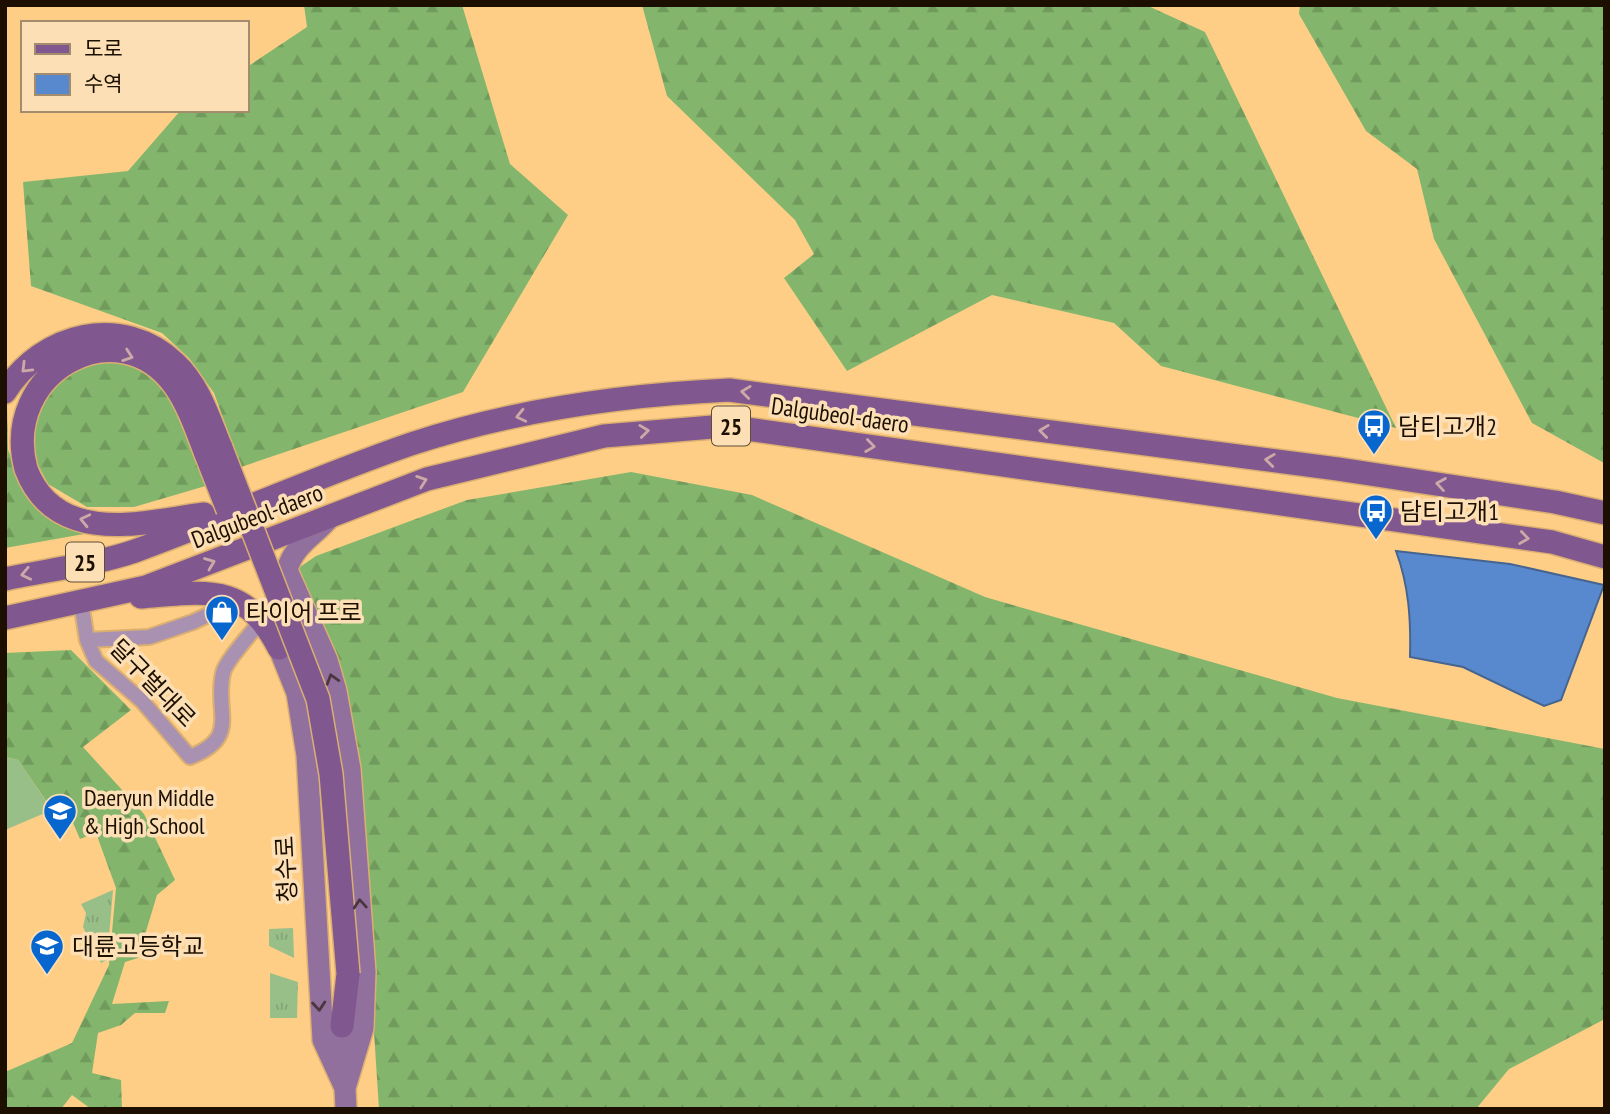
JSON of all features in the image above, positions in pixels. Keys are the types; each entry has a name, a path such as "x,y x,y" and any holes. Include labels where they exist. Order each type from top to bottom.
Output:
{"main road":[{"path":"5,392 25,366 46,350 78,337 118,334 146,342 176,364 201,398 214,451 304,703 348,974 363,1028 346,1098"},
{"path":"214,451 174,385 158,369 124,352 94,351 61,361 31,388 17,424 21,457 30,479 43,498 58,511 77,519 116,525 208,513 271,495"},
{"name":"Dalgubeol-daero","path":"5,579 132,552 271,495 414,444 542,411 648,394 729,390 1338,469 1555,502 1605,513"},
{"name":"Dalgubeol-daero","path":"5,618 89,600 183,574 427,479 546,449 643,431 725,426 1552,542 1605,556"},
{"path":"332,515 321,528 302,542 290,557 287,570 327,660 339,704 351,769 348,974 342,1026 346,1098"},
{"path":"89,600 195,593 238,601 262,619 279,648"},
{"name":"청수로","path":"279,648 297,693 307,755 323,1040 346,1098"}],"street":[{"name":"달구벌대로","path":"89,600 87,640 96,661 142,701 190,757 209,749 219,739 223,709 223,672 262,619"},
{"name":"달구벌대로","path":"87,640 149,637 193,622 238,601"}],"green space":[{"path":"304,5 462,5 510,164 568,215 463,392 241,467 214,393 189,358 162,333 31,286 23,182 128,171 179,112 248,112 248,66 307,27"},
{"path":"642,5 1146,5 1205,32 1396,428 1161,366 1114,323 992,295 847,371 784,278 814,254 795,220 667,96"},
{"path":"1300,5 1605,5 1604,463 1532,423 1434,239 1417,169 1366,131 1299,14"},
{"path":"96,356 123,362 144,372 160,384 183,418 209,485 134,507 87,507 48,484 28,446 32,404 58,372"},
{"path":"7,403 8,450 24,488 87,529 84,534 5,548"},
{"path":"631,472 752,495 985,597 1337,698 1605,749 1605,1019 1509,1069 1476,1109 1259,1109 1247,1106 1251,1109 379,1109 355,741 294,571 316,556 467,500"},
{"path":"71,650 131,710 83,747 144,814 175,880 157,895 138,958 125,962 112,1004 169,1001 165,1013 135,1013 121,1025 98,1033 92,1073 121,1080 122,1109 91,1109 72,1095 61,1109 5,1109 5,1072 72,1043 109,965 116,888 96,833 80,839 67,809 55,814 18,760 5,757 5,653"},
{"path":"5,757 18,760 52,810 5,830"},
{"path":"113,890 107,960 101,963 83,927 86,913 81,904"},
{"path":"293,928 294,958 269,946 269,929"},
{"path":"270,973 298,982 297,1018 270,1018"}],"water":[{"path":"1396,551 1510,564 1604,585 1561,700 1544,706 1463,667 1410,657 1408,603"}],"place":[{"name":"담티고개2","path":"1374,456"},
{"name":"담티고개1","path":"1376,541"},
{"name":"타이어 프로","path":"222,642"},
{"name":"Daeryun Middle & High School","path":"60,841"},
{"name":"대륜고등학교","path":"47,976"}]}
